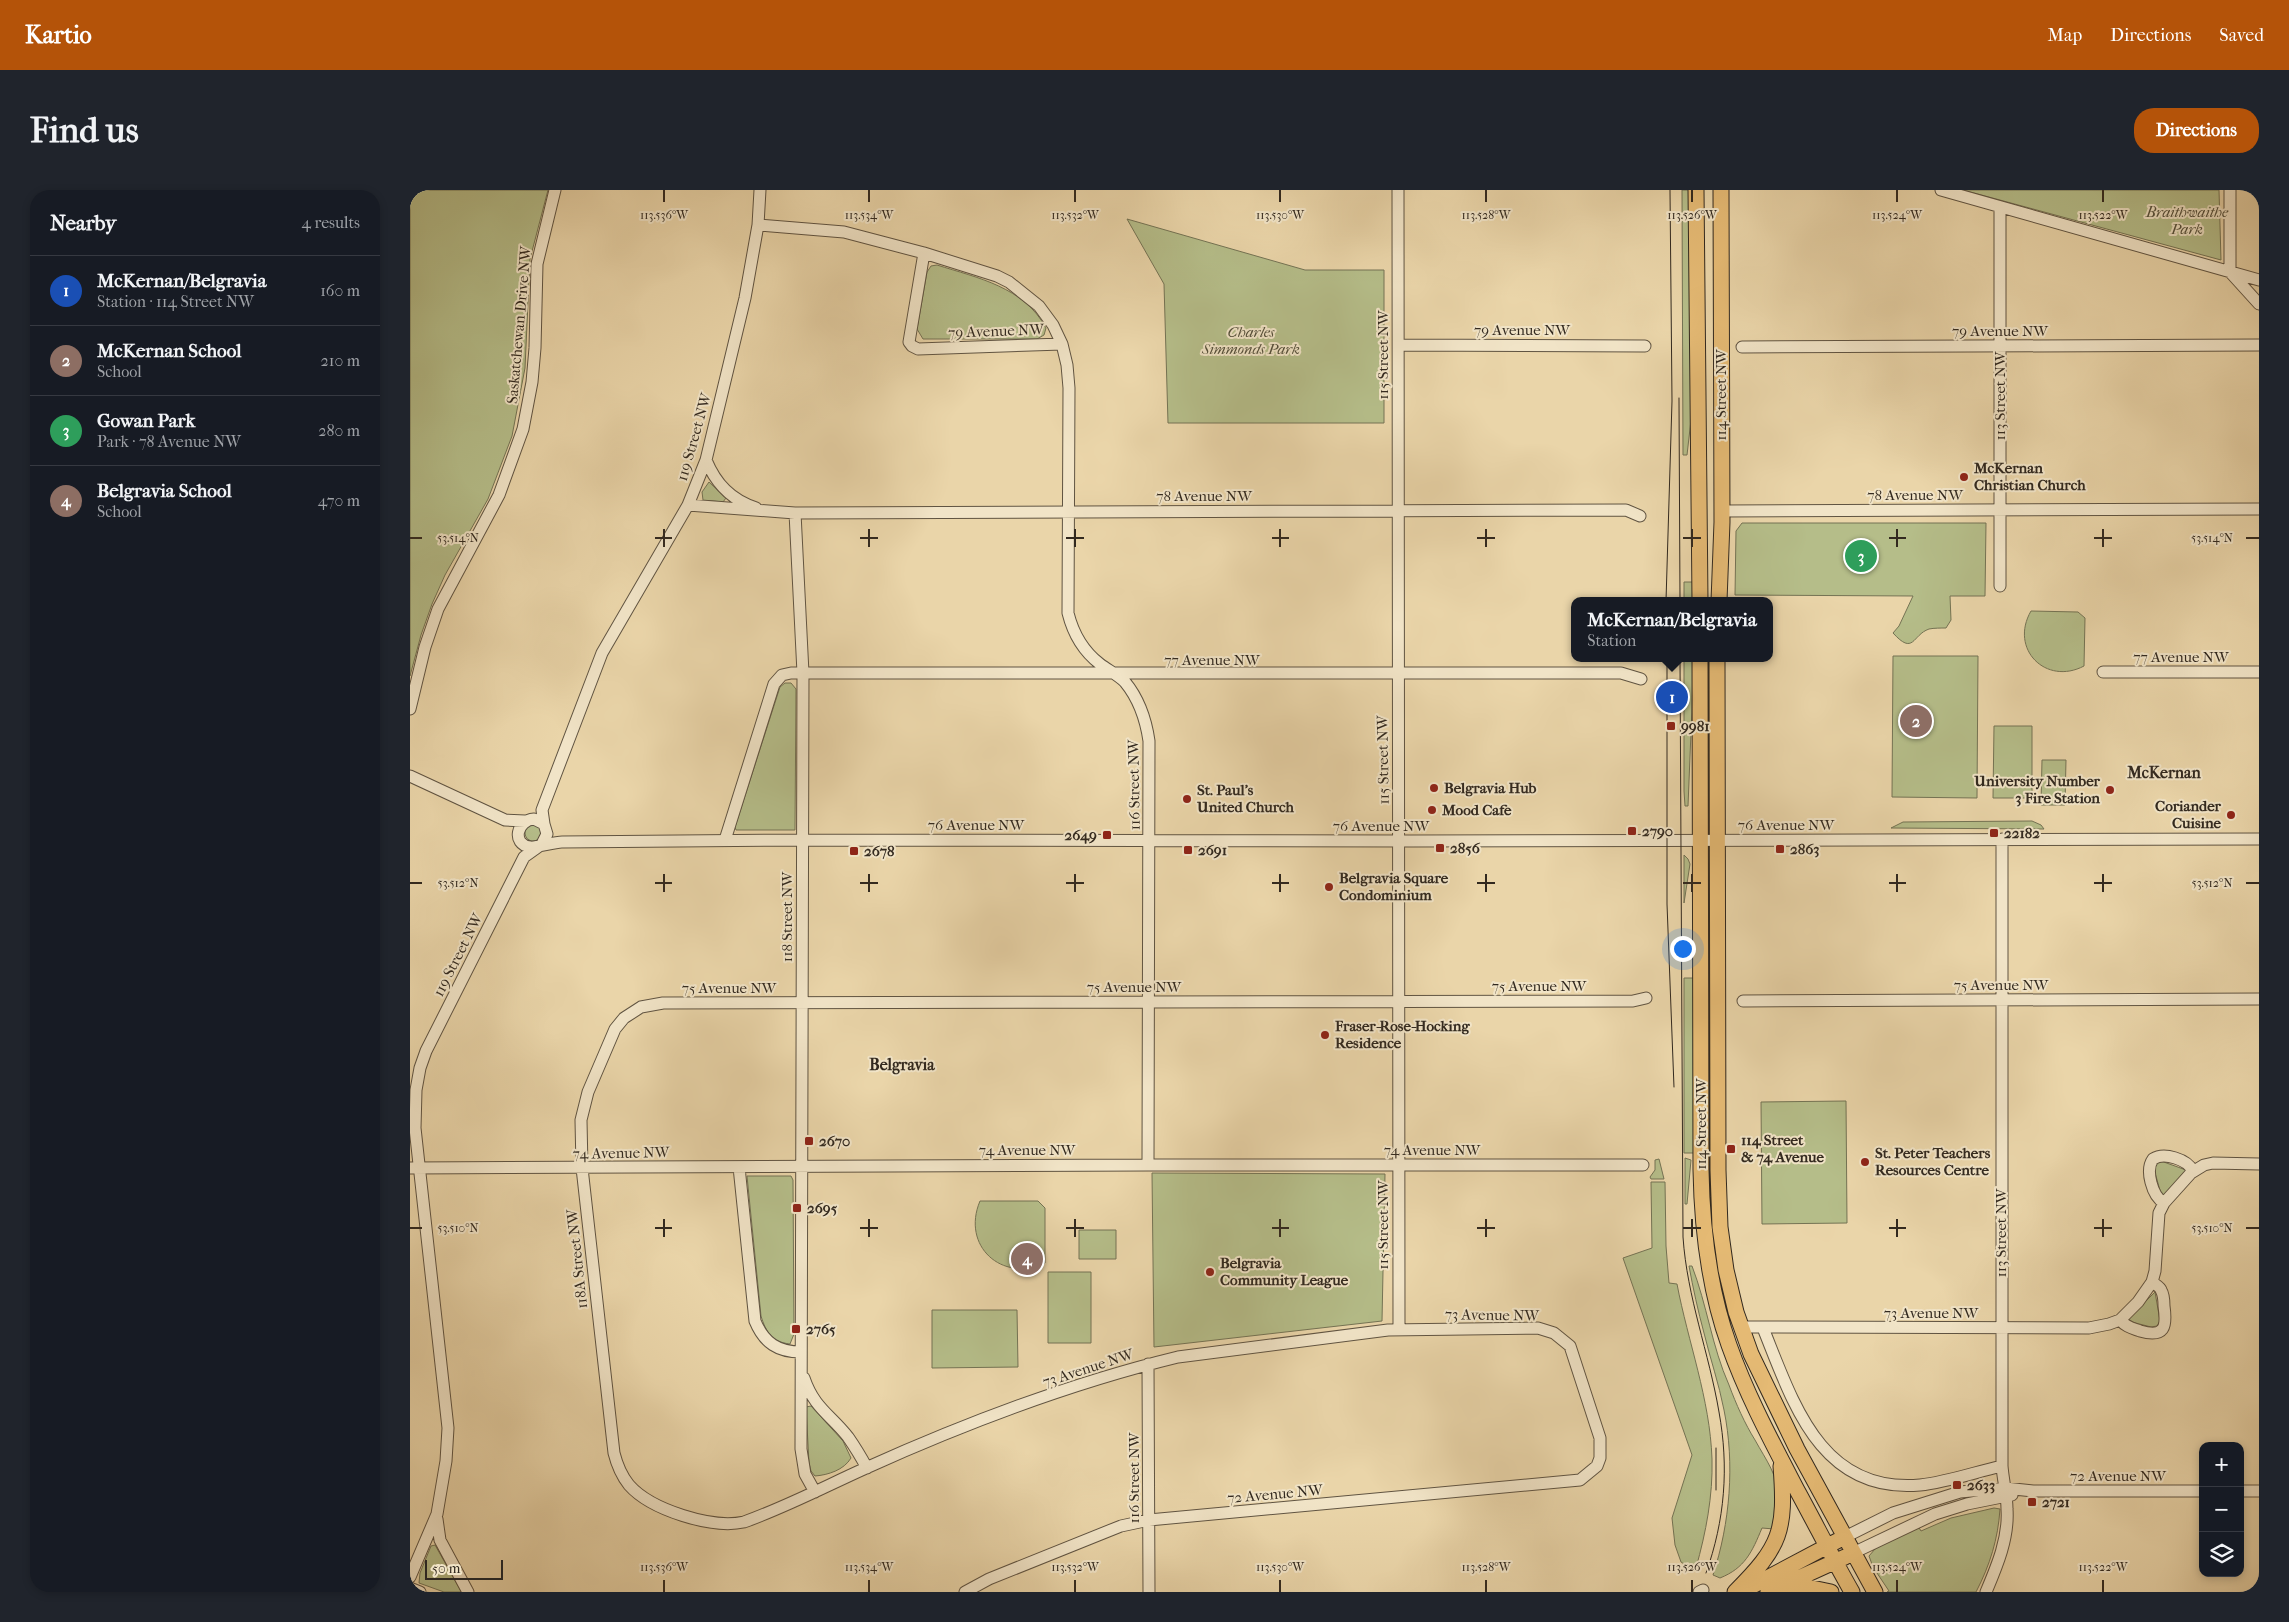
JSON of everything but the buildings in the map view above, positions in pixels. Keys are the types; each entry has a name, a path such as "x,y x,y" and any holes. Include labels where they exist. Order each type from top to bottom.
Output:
{"main road":[{"name":"114 Street NW","path":"1696,190 1700,597"},
{"name":"114 Street NW","path":"1719,597 1722,511 1721,190"},
{"name":"114 Street NW","path":"1700,662 1701,1170 1704,1234 1715,1296 1728,1344 1751,1400 1839,1568"},
{"name":"114 Street NW","path":"1717,662 1719,1211 1726,1270 1741,1327 1767,1390 1853,1553"},
{"path":"1735,1592 1770,1553 1778,1534 1783,1512 1781,1460"},
{"path":"1741,1592 1845,1537"},
{"path":"1768,1592 1839,1568 1853,1553 1875,1592"},
{"path":"1839,1568 1852,1592"},
{"path":"1774,1592 1812,1588 1831,1592"}],"street":[{"name":"Saskatchewan Drive NW","path":"410,709 425,647 438,609 499,495 523,428 532,382 535,348 537,264 555,190"},
{"name":"119 Street NW","path":"546,827 542,810 602,653 688,505 706,460 745,298 758,225 760,190"},
{"name":"115 Street NW","path":"1398,190 1397,674 1400,1002 1398,1330"},
{"path":"1941,190 2259,280"},
{"path":"2230,190 2230,272 2259,304"},
{"name":"113 Street NW","path":"2000,207 2000,586"},
{"name":"79 Avenue NW","path":"758,225 833,230 924,253 997,276 1009,282 1039,306 1053,325 1062,344 918,349 912,346 910,342 924,253"},
{"name":"116 Street NW","path":"1062,344 1067,365 1069,388 1067,602 1071,624 1086,651 1124,681 1136,699 1148,730 1150,756 1148,1165"},
{"name":"79 Avenue NW","path":"1399,345 1645,346"},
{"name":"79 Avenue NW","path":"1742,347 2259,345"},
{"name":"78 Avenue NW","path":"706,460 712,475 731,496 767,512"},
{"name":"78 Avenue NW","path":"688,505 794,513 1068,510 1626,510 1640,516"},
{"name":"78 Avenue NW","path":"1722,511 2259,509"},
{"name":"118 Street NW","path":"794,513 803,673 801,1449 805,1474 815,1492"},
{"name":"77 Avenue NW","path":"2103,672 2259,672"},
{"name":"77 Avenue NW","path":"725,840 774,684 782,675 803,673 1116,675 1621,673 1641,679"},
{"path":"410,776 506,820 537,819 553,836 562,842"},
{"path":"542,810 519,828 524,856 540,846 546,838 546,827"},
{"path":"506,820 520,840"},
{"name":"76 Avenue NW","path":"520,840 528,847 562,842 725,840 2259,839"},
{"name":"113 Street NW","path":"1986,1592 1995,1572 2004,1543 2007,1522 2002,1466 2002,840"},
{"name":"119 Street NW","path":"410,1577 437,1514 446,1461 448,1428 414,1168 415,1107 420,1068 436,1030 524,856"},
{"name":"75 Avenue NW","path":"624,1018 641,1008 662,1003 1633,1001 1646,998"},
{"name":"75 Avenue NW","path":"1743,1001 2259,999"},
{"name":"118A Street NW","path":"624,1018 609,1041 583,1106 581,1120 582,1168 614,1453 619,1471 629,1485 642,1497"},
{"path":"2164,1203 2156,1196 2149,1170 2152,1159 2160,1156 2185,1162 2193,1171"},
{"name":"73 Avenue NW","path":"1741,1327 2090,1328 2109,1324 2120,1320 2138,1302 2152,1282 2155,1271 2159,1213 2164,1203 2193,1171 2213,1163 2259,1164"},
{"name":"74 Avenue NW","path":"414,1168 1398,1164 1643,1165"},
{"path":"739,1167 755,1321 761,1334 775,1348 801,1352"},
{"path":"2120,1320 2128,1327 2150,1334 2158,1333 2164,1328 2166,1322 2162,1294 2160,1288 2152,1282"},
{"name":"73 Avenue NW","path":"642,1497 674,1512 722,1525 744,1522 866,1468 1011,1408 1148,1364 1196,1354 1398,1330 1538,1328 1554,1333 1570,1346 1600,1438 1600,1458 1596,1466"},
{"path":"1763,1328 1806,1426 1820,1446 1845,1467 1871,1479 1908,1485 1932,1483 2002,1466"},
{"name":"116 Street NW","path":"1148,1364 1149,1592"},
{"name":"118 Street NW","path":"801,1370 809,1392 824,1413 847,1436 866,1468"},
{"name":"72 Avenue NW","path":"964,1592 989,1579 1121,1526 1149,1520 1566,1482 1580,1480 1596,1466"},
{"name":"72 Avenue NW","path":"1845,1537 1893,1513 1960,1492 2199,1490"},
{"path":"2244,1490 2259,1490"},
{"name":"72 Avenue NW","path":"1853,1553 1935,1514 2005,1492"},
{"path":"1853,1553 1862,1542 1916,1513 1925,1502"},
{"name":"119 Street NW","path":"437,1514 440,1540 468,1592"},
{"path":"410,1588 420,1592"}],"green space":[{"path":"410,190 548,190 530,259 525,368 512,436 488,499 445,575 432,604 410,676"},
{"path":"1682,190 1690,190 1692,411 1687,455 1683,455"},
{"name":"Braithwaithe Park","path":"1963,190 2219,190 2221,260"},
{"name":"Charles Simmonds Park","path":"1127,219 1305,270 1384,270 1384,423 1168,423 1164,284"},
{"path":"937,265 984,280 1013,293 1037,314 1046,328 1044,335 1037,339 923,339 917,329 927,272 931,266"},
{"path":"709,482 726,498 723,502 703,500 702,492"},
{"path":"1742,523 1986,523 1985,596 1950,596 1951,620 1946,628 1929,629 1912,642 1905,643 1893,633 1899,626 1913,596 1735,595 1736,531"},
{"path":"1684,582 1694,582 1694,597 1684,597"},
{"path":"2031,611 2078,612 2085,618 2084,666 2070,671 2057,671 2045,667 2035,660 2028,650 2025,638 2025,625"},
{"path":"1893,656 1978,656 1977,798 1892,797"},
{"path":"1684,662 1694,662 1688,806 1685,806"},
{"path":"785,683 791,683 796,689 795,830 736,830 735,827 780,687"},
{"path":"1994,726 2032,726 2032,798 1993,798"},
{"path":"2042,760 2066,760 2065,805 2041,805"},
{"path":"2032,821 2041,825 2044,829 1891,828 1903,822"},
{"path":"530,825 536,825 541,830 539,839 530,841 525,836 525,830"},
{"path":"1684,855 1690,864 1684,903"},
{"path":"1684,978 1694,978 1695,1153 1684,1153"},
{"path":"1846,1101 1847,1223 1762,1224 1761,1102"},
{"path":"1685,1158 1691,1160 1687,1204 1685,1204"},
{"path":"1659,1159 1664,1179 1651,1179 1650,1177 1655,1170 1655,1160"},
{"path":"2161,1161 2186,1170 2164,1196 2161,1194 2154,1169 2156,1163"},
{"path":"1152,1173 1385,1174 1382,1321 1154,1347"},
{"path":"747,1176 791,1176 793,1180 794,1334 790,1344 774,1338 765,1327 761,1316"},
{"path":"1651,1182 1665,1182 1666,1246 1669,1283 1677,1284 1703,1393 1710,1437 1712,1473 1710,1500 1706,1527 1696,1568 1690,1568 1681,1562 1675,1545 1672,1518 1692,1455 1623,1258 1652,1248"},
{"path":"980,1201 1038,1201 1045,1208 1045,1263 1029,1268 1014,1268 1001,1264 989,1256 981,1246 976,1232 976,1217"},
{"path":"1079,1230 1116,1230 1116,1259 1079,1259"},
{"path":"1689,1266 1692,1266 1702,1296 1723,1371 1744,1421 1774,1475 1779,1499 1774,1529 1762,1528 1755,1545 1742,1564 1720,1578 1713,1575 1727,1514 1730,1472 1727,1430 1722,1400"},
{"path":"1048,1272 1091,1272 1091,1343 1048,1343"},
{"path":"2155,1292 2160,1321 2157,1326 2151,1327 2128,1321 2128,1319"},
{"path":"932,1310 1017,1310 1018,1367 932,1368"},
{"path":"811,1406 843,1441 851,1458 844,1466 835,1471 815,1476 811,1471 809,1463 806,1407"},
{"path":"1994,1508 2000,1509 1995,1541 1989,1562 1976,1592 1887,1592 1889,1591 1873,1567 1869,1556 1875,1549 1918,1526 1921,1531 1951,1518"},
{"path":"435,1545 461,1592 444,1592 419,1583 420,1573 431,1546"}],"tram line":[{"path":"1666,597 1672,401 1670,190"},
{"path":"1679,398 1680,597"},
{"path":"1667,662 1667,904 1674,1087"},
{"path":"1680,662 1683,1237 1689,1281 1715,1390 1724,1453 1721,1513 1706,1573"},
{"path":"1716,1448 1716,1490"}],"place":[{"name":"McKernan Christian Church","path":"1964,477"},
{"name":"Gowan Park","path":"1861,556"},
{"name":"McKernan/Belgravia","path":"1672,697"},
{"name":"McKernan School","path":"1916,721"},
{"name":"9981","path":"1671,726"},
{"name":"Belgravia Hub","path":"1434,788"},
{"name":"University Number 3 Fire Station","path":"2110,790"},
{"name":"St. Paul's United Church","path":"1187,799"},
{"name":"Mood Cafe","path":"1432,810"},
{"name":"Coriander Cuisine","path":"2231,815"},
{"name":"2790","path":"1632,831"},
{"name":"22182","path":"1994,833"},
{"name":"2649","path":"1107,835"},
{"name":"2856","path":"1440,848"},
{"name":"2863","path":"1780,849"},
{"name":"2691","path":"1188,850"},
{"name":"2678","path":"854,851"},
{"name":"Belgravia Square Condominium","path":"1329,887"},
{"name":"Fraser-Rose-Hocking Residence","path":"1325,1035"},
{"name":"2670","path":"809,1141"},
{"name":"114 Street & 74 Avenue","path":"1731,1149"},
{"name":"St. Peter Teachers Resources Centre","path":"1865,1162"},
{"name":"2695","path":"797,1208"},
{"name":"Belgravia School","path":"1027,1259"},
{"name":"Belgravia Community League","path":"1210,1272"},
{"name":"2765","path":"796,1329"},
{"name":"2633","path":"1957,1485"},
{"name":"2721","path":"2032,1502"}],"district":[{"name":"McKernan","path":"2164,772"},
{"name":"Belgravia","path":"902,1064"}]}
